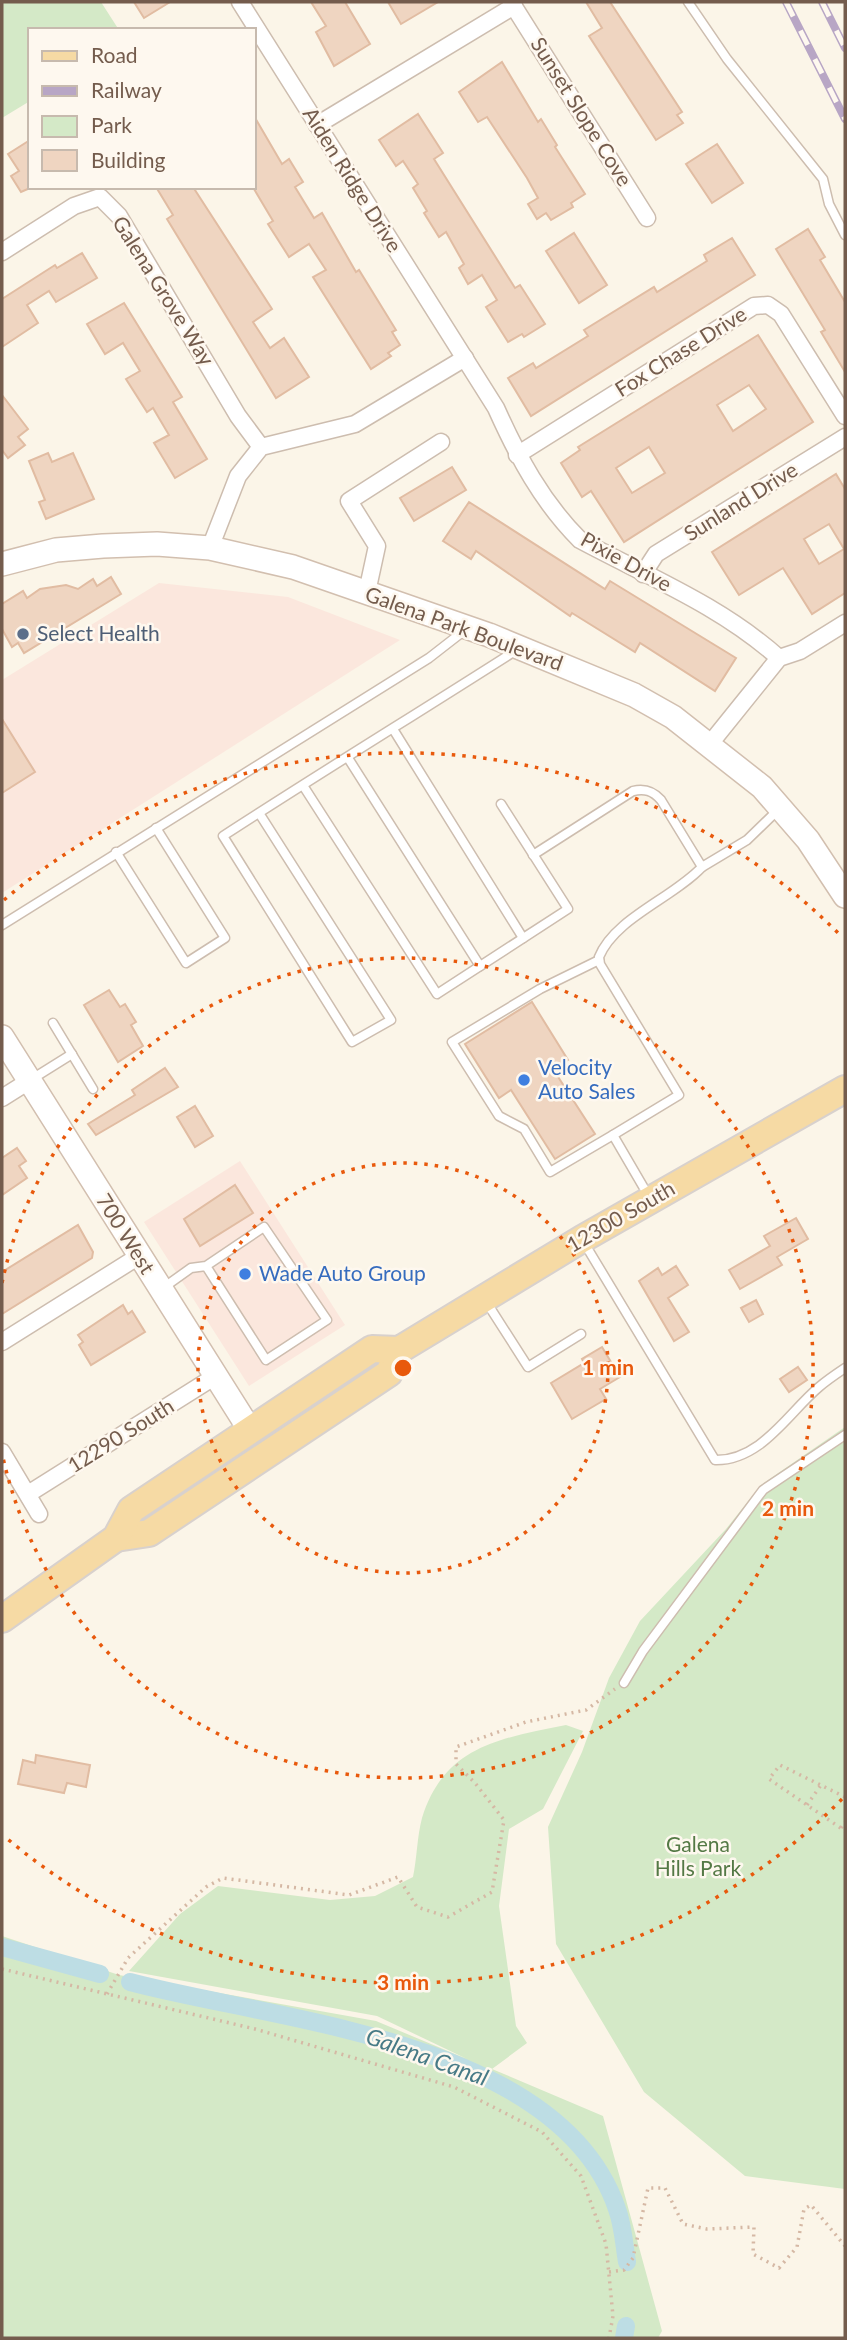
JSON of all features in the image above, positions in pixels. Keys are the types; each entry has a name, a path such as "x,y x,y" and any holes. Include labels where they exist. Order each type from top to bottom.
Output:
{"main road":[{"name":"12300 South","path":"2,1619 116,1538 131,1510 372,1349 399,1350 582,1239 845,1089"},
{"name":"12300 South","path":"116,1538 149,1533 344,1404 389,1373 399,1350"}],"street":[{"name":"Aiden Ridge Drive","path":"240,2 465,358"},
{"path":"317,125 512,4"},
{"name":"Sunset Slope Cove","path":"512,4 647,218"},
{"name":"Galena Grove Way","path":"2,253 74,206 100,197 119,216 238,416 261,447"},
{"name":"Fox Chase Drive","path":"517,455 754,306 768,305 781,314 845,416"},
{"path":"210,548 238,476 261,447 355,424 465,358"},
{"name":"Pixie Drive","path":"465,358 496,408 517,455 547,502 580,540 711,607 750,632 779,658"},
{"name":"Sunland Drive","path":"643,574 656,554 845,437"},
{"path":"367,592 377,546 349,501 441,442"},
{"name":"Galena Park Boulevard","path":"2,564 56,550 103,546 157,544 210,548 293,568 521,648 634,695 673,717 762,787 808,840 845,896"},
{"path":"709,745 779,658 800,651 845,623"},
{"name":"700 West","path":"2,1037 214,1377 250,1430"},
{"path":"2,1098 29,1081"},
{"path":"2,1342 139,1256"},
{"name":"12290 South","path":"27,1494 214,1377"},
{"path":"2,1452 39,1514"}],"lane":[{"path":"688,2 727,59 823,178 829,204 845,235"},
{"path":"2,925 429,659 468,628"},
{"path":"258,813 391,1020 352,1042 223,836 258,813 304,787 521,648"},
{"path":"393,729 523,938"},
{"path":"348,758 480,966"},
{"path":"304,787 437,994 568,909 500,804"},
{"path":"533,855 633,791 642,789 655,794 661,800 702,867"},
{"path":"599,960 540,989 452,1042 499,1116 524,1129 550,1172 679,1096 599,960 602,948 617,932 687,883 702,867 747,840 780,808"},
{"path":"116,852 186,963 225,938 156,828"},
{"path":"53,1023 93,1089"},
{"path":"29,1081 72,1054"},
{"path":"613,1135 650,1200"},
{"path":"160,1290 191,1268 206,1266 264,1227 327,1320 266,1360 206,1266"},
{"path":"582,1239 715,1460 727,1460 765,1441 819,1386 845,1368"},
{"path":"484,1297 528,1367 581,1334"},
{"path":"624,1683 643,1651 763,1490 845,1435"}],"path":[{"path":"107,1994 128,1958 206,1887 223,1878 349,1895 398,1877 417,1907 448,1917 492,1892 504,1820 456,1764 456,1747 526,1722 586,1710 624,1683"},
{"path":"845,1797 780,1765 769,1779 843,1830 845,1822"},
{"path":"807,1805 821,1785"},
{"path":"2,1969 255,2029 454,2087 542,2132 581,2176 606,2244 613,2316 609,2338"},
{"path":"609,2272 624,2270 633,2258 648,2188 665,2188 683,2224 707,2230 754,2227 753,2254 779,2268 797,2247 804,2209 811,2204 845,2246"}],"shaded area":[{"path":"159,583 288,597 400,640 2,893 2,680"},
{"name":"Wade Auto Group","path":"240,1161 345,1325 249,1386 144,1222"}],"green space":[{"path":"2,2 101,2 118,28 28,28 28,102 2,118"},
{"name":"Galena Hills Park","path":"845,1427 845,2189 745,2176 644,2092 556,1944 548,1827 582,1752 609,1678 640,1621 726,1529 761,1485"},
{"path":"566,1725 583,1731 543,1809 509,1829 499,1906 516,2026 527,2043 492,2069 603,2116 662,2331 658,2338 2,2338 2,1936 119,1975 376,2021 467,2059 377,2016 129,1971 180,1914 218,1886 330,1900 375,1896 413,1877 422,1818 432,1794 460,1760 498,1741"}],"building":[{"path":"134,2 170,2 144,18"},
{"path":"311,2 345,2 370,44 334,66 316,32 326,26"},
{"path":"388,2 438,2 401,24"},
{"path":"586,2 610,2 682,112 677,115 683,123 656,140 589,36 602,28"},
{"path":"502,62 538,122 541,119 585,194 571,203 573,207 551,220 546,213 537,219 528,204 538,198 527,178 487,117 478,122 459,92"},
{"path":"418,114 443,153 434,159 515,288 520,285 545,324 524,337 522,334 508,342 486,307 497,300 482,275 468,284 459,268 464,264 446,232 439,237 424,213 427,211 413,188 418,184 403,161 396,166 379,140"},
{"path":"256,119 282,164 289,159 303,182 295,187 314,218 322,213 356,272 359,270 396,330 392,332 400,345 388,353 391,356 371,369 313,277 326,270 309,244 289,257 268,224 273,221 254,189"},
{"path":"28,141 28,189 21,192 11,176 19,171 8,154"},
{"path":"717,144 743,183 712,203 686,164"},
{"path":"157,189 194,189 272,309 253,322 270,348 284,338 309,377 276,398 167,219 173,215"},
{"path":"808,229 825,257 820,260 845,302 845,372 821,332 825,330 776,249"},
{"path":"574,233 607,285 579,303 546,251"},
{"path":"732,238 755,275 531,416 508,378 533,363 536,368 588,336 584,330 654,287 657,292 707,261 704,255"},
{"path":"82,253 97,278 56,302 49,291 27,305 38,323 2,347 2,299 55,265 57,268"},
{"path":"124,303 182,397 173,402 207,459 175,478 154,443 169,435 153,408 147,412 126,379 140,371 123,343 105,354 87,324"},
{"path":"758,335 813,422 624,542 591,491 582,497 561,463 580,450 578,447","holes":["749,385 766,409 733,431 717,405","649,447 665,473 632,493 616,468"]},
{"path":"2,395 28,429 18,437 25,445 8,458 2,450"},
{"path":"48,453 52,462 73,453 94,499 46,519 39,502 45,500 29,461"},
{"path":"452,467 466,490 414,521 400,498"},
{"path":"836,474 845,489 845,593 812,614 783,568 739,595 712,552","holes":["829,524 844,549 819,564 804,539"]},
{"path":"469,502 605,589 610,581 736,658 715,691 640,643 635,652 572,613 570,616 476,551 471,559 443,541"},
{"path":"111,577 121,594 24,653 18,643 12,647 2,629 2,604 23,591 27,598 40,589 66,585 78,589 93,579 97,586"},
{"path":"2,719 35,772 2,793"},
{"path":"109,990 120,1007 125,1004 136,1022 131,1025 143,1046 118,1062 84,1005"},
{"name":"Velocity Auto Sales","path":"532,1002 568,1060 553,1069 595,1134 555,1159 511,1090 499,1098 465,1044"},
{"path":"165,1068 178,1087 96,1135 88,1124 135,1095 132,1090"},
{"path":"195,1106 213,1136 195,1147 177,1117"},
{"path":"17,1148 26,1161 19,1166 27,1178 2,1195 2,1158"},
{"name":"Wade Auto Group","path":"235,1185 253,1213 200,1246 184,1219"},
{"path":"796,1218 808,1239 777,1257 782,1265 740,1289 729,1270 770,1246 764,1236"},
{"path":"78,1225 93,1252 92,1258 2,1314 2,1272"},
{"path":"676,1266 688,1285 668,1298 689,1332 674,1341 639,1281 658,1268 662,1275"},
{"path":"756,1300 763,1314 749,1322 741,1308"},
{"path":"123,1305 128,1314 132,1311 145,1332 91,1365 79,1345 83,1342 78,1335"},
{"path":"602,1347 620,1377 600,1389 606,1399 572,1419 551,1383 584,1363 582,1359"},
{"path":"798,1367 807,1380 789,1392 780,1379"},
{"path":"36,1755 90,1765 86,1787 67,1783 64,1793 18,1784 23,1760 35,1763"}],"waterway":[{"name":"Galena Canal","path":"2,1947 100,1974"},
{"name":"Galena Canal","path":"130,1982 333,2026 407,2047 476,2073 537,2108 586,2152 617,2209 627,2262"},
{"name":"Galena Canal","path":"624,2338 626,2326"}],"railway":[{"path":"786,2 845,119"},
{"path":"822,2 845,48"}],"place":[{"name":"Select Health","path":"23,634"},
{"name":"Velocity Auto Sales","path":"524,1080"},
{"name":"Wade Auto Group","path":"245,1274"}]}
